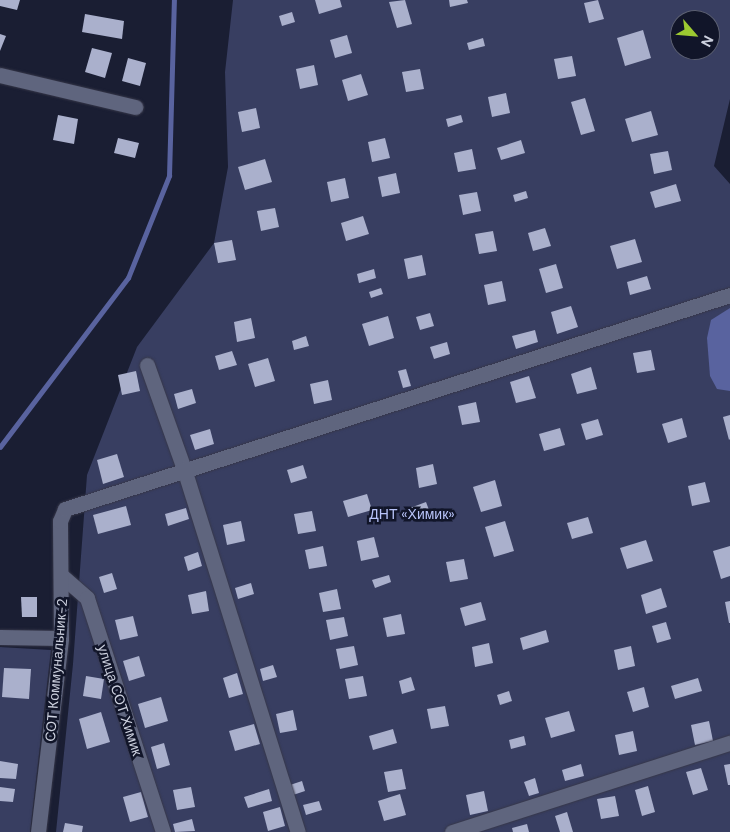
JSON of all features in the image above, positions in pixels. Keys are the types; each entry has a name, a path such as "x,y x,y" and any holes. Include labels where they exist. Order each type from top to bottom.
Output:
{"street":[{"path":"0,75 135,107"},
{"path":"184,469 730,295"},
{"path":"147,365 184,469 298,832"},
{"name":"СОТ Коммунальник-2","path":"38,832 61,638 63,577 60,522 65,509 184,469"},
{"name":"улица СОТ Химик","path":"63,577 87,598 163,832"},
{"path":"0,636 61,638"},
{"path":"452,832 730,743"}],"green space":[{"name":"ДНТ «Химик»","path":"233,0 730,0 730,99 714,166 730,184 730,832 56,832 73,664 87,475 137,347 214,243 228,167 225,72"},
{"path":"0,647 51,650 30,832 0,832"}],"shaded area":[{"path":"730,308 730,391 717,389 710,376 707,338 711,320"}],"building":[{"path":"0,0 20,0 17,10 0,6"},
{"path":"315,0 340,0 342,7 319,14"},
{"path":"405,0 412,24 397,28 389,2"},
{"path":"449,0 467,0 468,3 450,7"},
{"path":"598,0 604,19 589,23 584,3"},
{"path":"292,12 295,22 282,26 279,16"},
{"path":"85,14 124,21 122,39 82,32"},
{"path":"643,30 651,58 625,66 617,38"},
{"path":"0,34 6,36 0,51"},
{"path":"347,35 352,53 335,58 330,40"},
{"path":"483,38 485,46 469,50 467,43"},
{"path":"92,48 112,53 105,78 85,72"},
{"path":"572,56 576,76 558,79 554,59"},
{"path":"128,58 146,63 140,86 122,81"},
{"path":"314,65 318,85 300,89 296,69"},
{"path":"420,69 424,89 406,92 402,72"},
{"path":"361,74 368,95 348,101 342,80"},
{"path":"506,93 510,113 492,117 488,97"},
{"path":"585,98 595,131 581,135 571,102"},
{"path":"256,108 260,128 242,132 238,112"},
{"path":"651,111 658,135 632,142 625,119"},
{"path":"58,115 78,119 74,144 53,140"},
{"path":"461,115 463,122 448,127 446,119"},
{"path":"118,138 139,143 135,158 114,153"},
{"path":"385,138 390,158 372,162 368,142"},
{"path":"521,140 525,153 501,160 497,148"},
{"path":"472,149 476,169 458,172 454,153"},
{"path":"668,151 672,170 654,174 650,154"},
{"path":"265,159 272,182 245,190 238,167"},
{"path":"396,173 400,193 382,197 378,177"},
{"path":"345,178 349,198 331,202 327,182"},
{"path":"676,184 681,201 655,208 650,192"},
{"path":"526,191 528,198 515,202 513,195"},
{"path":"477,192 481,211 463,215 459,195"},
{"path":"275,208 279,227 261,231 257,211"},
{"path":"363,216 369,234 346,241 341,223"},
{"path":"545,228 551,246 533,251 528,233"},
{"path":"493,231 497,251 479,254 475,234"},
{"path":"635,239 642,262 617,269 610,246"},
{"path":"232,240 236,260 218,263 214,243"},
{"path":"422,255 426,275 408,279 404,259"},
{"path":"556,264 563,288 546,293 539,269"},
{"path":"374,269 376,278 359,283 357,274"},
{"path":"647,276 651,289 630,295 627,282"},
{"path":"502,281 506,301 488,305 484,285"},
{"path":"381,288 383,294 371,298 369,292"},
{"path":"571,306 578,327 557,334 551,312"},
{"path":"430,313 434,326 420,330 416,317"},
{"path":"388,316 394,338 369,346 362,324"},
{"path":"251,318 255,338 237,342 234,322"},
{"path":"535,330 538,342 516,349 512,336"},
{"path":"306,336 309,346 294,350 292,341"},
{"path":"447,342 450,354 434,359 430,347"},
{"path":"651,350 655,370 637,373 633,353"},
{"path":"232,351 237,365 219,370 215,356"},
{"path":"268,358 275,381 255,387 248,364"},
{"path":"591,367 597,389 577,394 571,374"},
{"path":"406,369 411,386 403,388 398,371"},
{"path":"136,371 140,391 122,395 118,375"},
{"path":"529,376 536,398 516,403 510,382"},
{"path":"328,380 332,400 314,404 310,384"},
{"path":"192,389 196,403 178,409 174,394"},
{"path":"476,402 480,422 462,425 458,406"},
{"path":"730,415 730,439 729,440 723,417"},
{"path":"682,418 687,437 668,443 662,424"},
{"path":"598,419 603,435 586,440 581,424"},
{"path":"560,428 565,445 544,451 539,434"},
{"path":"210,429 214,444 195,450 190,435"},
{"path":"117,454 124,477 103,484 97,460"},
{"path":"433,464 437,484 419,488 416,468"},
{"path":"303,465 307,478 291,483 287,470"},
{"path":"495,480 502,506 481,512 473,487"},
{"path":"705,482 710,502 692,506 688,486"},
{"path":"367,494 372,510 348,517 343,501"},
{"path":"426,502 429,510 412,516 410,508"},
{"path":"126,506 131,525 98,534 93,515"},
{"path":"186,508 189,519 168,526 165,514"},
{"path":"312,511 316,531 298,534 294,514"},
{"path":"588,517 593,533 572,539 567,523"},
{"path":"241,521 245,541 227,545 223,525"},
{"path":"505,521 514,551 494,557 485,527"},
{"path":"374,537 379,557 361,561 357,541"},
{"path":"646,540 653,561 627,569 620,548"},
{"path":"323,546 327,566 309,569 305,550"},
{"path":"730,546 730,576 721,579 713,551"},
{"path":"198,552 202,566 188,571 184,557"},
{"path":"464,559 468,579 450,582 446,562"},
{"path":"112,573 117,589 104,593 99,577"},
{"path":"389,575 391,582 375,588 372,580"},
{"path":"251,583 254,594 238,599 235,588"},
{"path":"661,588 667,607 646,614 641,595"},
{"path":"337,589 341,609 323,612 319,593"},
{"path":"206,591 209,611 192,614 188,595"},
{"path":"21,597 37,597 37,617 22,617"},
{"path":"730,601 730,623 729,623 725,602"},
{"path":"481,602 486,620 465,626 460,608"},
{"path":"401,614 405,634 387,637 383,618"},
{"path":"133,616 138,636 120,640 115,620"},
{"path":"344,617 348,636 330,640 326,620"},
{"path":"666,622 671,639 657,643 652,626"},
{"path":"546,630 549,642 523,650 520,638"},
{"path":"489,643 493,663 475,667 472,647"},
{"path":"354,646 358,665 340,669 336,649"},
{"path":"631,646 635,666 618,670 614,650"},
{"path":"139,656 145,676 129,681 123,661"},
{"path":"273,665 277,677 263,681 260,669"},
{"path":"4,668 31,669 29,699 2,697"},
{"path":"237,673 243,694 229,698 223,678"},
{"path":"86,676 104,679 101,699 83,696"},
{"path":"363,676 367,696 349,699 345,679"},
{"path":"411,677 415,690 402,694 399,681"},
{"path":"698,678 702,691 675,699 671,686"},
{"path":"644,687 649,707 633,712 627,692"},
{"path":"509,691 512,701 500,705 497,695"},
{"path":"161,697 168,721 145,728 138,704"},
{"path":"445,706 449,726 431,729 427,709"},
{"path":"293,710 297,730 280,733 276,714"},
{"path":"569,711 575,731 551,738 545,718"},
{"path":"101,712 110,742 87,749 79,719"},
{"path":"709,721 713,741 695,745 691,725"},
{"path":"254,724 260,744 235,751 229,731"},
{"path":"393,729 397,743 373,750 369,736"},
{"path":"633,731 637,751 619,755 615,735"},
{"path":"524,736 526,745 511,749 509,740"},
{"path":"164,743 170,765 157,769 151,747"},
{"path":"0,761 18,764 16,779 0,778"},
{"path":"581,764 584,776 565,781 562,770"},
{"path":"730,764 730,785 728,785 724,765"},
{"path":"701,768 708,790 693,795 686,772"},
{"path":"402,769 406,789 388,792 384,772"},
{"path":"535,778 539,793 529,796 524,782"},
{"path":"302,781 305,791 293,795 290,785"},
{"path":"648,786 655,812 642,816 635,790"},
{"path":"0,787 15,789 13,802 0,801"},
{"path":"191,787 195,807 177,810 173,790"},
{"path":"269,789 272,801 248,808 244,797"},
{"path":"484,791 488,811 470,815 466,795"},
{"path":"141,792 148,817 130,822 123,797"},
{"path":"400,794 406,815 384,821 378,801"},
{"path":"615,796 619,816 601,819 597,799"},
{"path":"319,801 322,810 306,815 303,805"},
{"path":"280,807 285,826 268,831 263,812"},
{"path":"567,812 573,832 560,832 555,816"},
{"path":"192,819 195,831 175,832 173,824"},
{"path":"65,823 83,826 82,832 63,832"},
{"path":"527,824 529,832 513,832 512,828"}],"waterway":[{"path":"0,447 128,278 169,176 174,0"}]}
